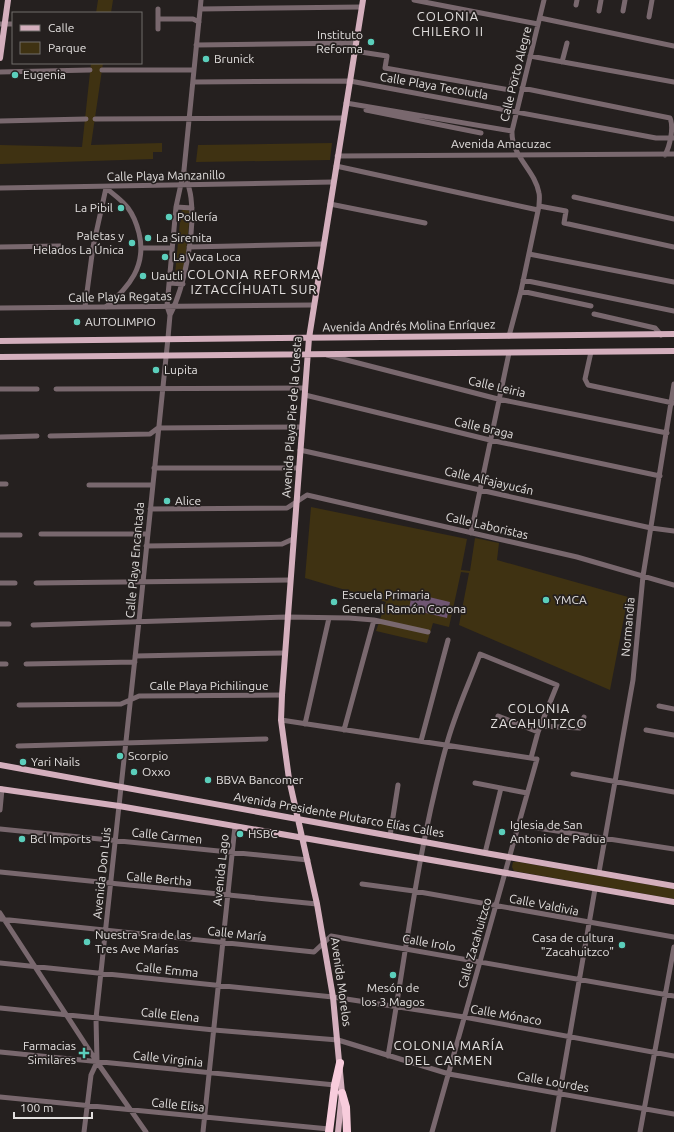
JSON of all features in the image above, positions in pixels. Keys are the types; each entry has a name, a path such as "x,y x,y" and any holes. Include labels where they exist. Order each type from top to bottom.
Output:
{"highway":[{"path":"329,1130 335,1085 340,1063"},
{"path":"342,1093 346,1107 346,1132"}],"main road":[{"path":"0,58 3,24 8,0"},
{"name":"Avenida Playa Pie de la Cuesta","path":"303,838 289,779 281,720 284,653 309,338 362,3"},
{"name":"Avenida Andrés Molina Enríquez","path":"0,341 168,338 674,334"},
{"path":"0,357 674,351"},
{"name":"Avenida Presidente Plutarco Elías Calles","path":"0,765 121,788 674,886"},
{"path":"1,789 119,806 674,902"},
{"name":"Avenida Morelos","path":"303,838 325,943 333,996 342,1093 338,1132"}],"street":[{"name":"Calle Playa Encantada","path":"170,315 167,306 176,207 184,170 201,0"},
{"path":"414,0 538,24"},
{"name":"Calle Porto Alegre","path":"509,336 521,291 539,208 539,192 534,180 514,146 512,131 544,0"},
{"path":"599,11 601,0"},
{"path":"623,11 625,0"},
{"path":"648,17 652,0"},
{"path":"200,9 362,3"},
{"path":"158,9 158,29"},
{"path":"540,18 674,46"},
{"path":"158,19 193,19 199,22"},
{"path":"196,45 356,43"},
{"path":"562,62 567,43"},
{"path":"354,51 387,56 385,68 510,90 513,78"},
{"path":"530,56 674,82"},
{"path":"0,72 90,70"},
{"path":"102,70 194,70"},
{"name":"Calle Playa Tecolutla","path":"193,82 350,81 516,110 656,138 672,138"},
{"path":"522,88 670,118 672,120 672,138 664,154"},
{"path":"346,104 512,131"},
{"path":"346,104 481,133"},
{"path":"95,119 344,118"},
{"path":"0,121 86,119"},
{"name":"Avenida Amacuzac","path":"338,156 674,154"},
{"path":"336,166 539,208 566,211 564,223 674,247"},
{"name":"Calle Playa Encantada","path":"119,806 135,662 161,387 170,315 183,284 192,208 189,186 184,170"},
{"name":"Calle Playa Manzanillo","path":"0,188 106,188 333,182"},
{"path":"85,307 93,247 106,188 122,202 134,217 138,226 142,248 139,266 128,286 106,307"},
{"path":"574,197 674,219"},
{"path":"330,204 426,223"},
{"path":"176,207 192,208"},
{"path":"188,247 323,244"},
{"path":"0,247 60,246"},
{"path":"142,248 172,248"},
{"path":"529,254 674,282"},
{"path":"523,280 674,311"},
{"path":"170,283 183,284"},
{"path":"521,291 591,306"},
{"name":"Calle Playa Regatas","path":"0,308 313,306"},
{"path":"594,314 655,328 661,335"},
{"path":"592,352 585,379 588,385 673,403"},
{"path":"471,533 498,399 509,353"},
{"name":"Calle Leiria","path":"324,355 498,399 667,433"},
{"name":"Normandia","path":"599,872 633,680 643,576 673,403 674,384"},
{"path":"56,389 161,387 305,388"},
{"path":"0,389 37,389"},
{"name":"Calle Braga","path":"304,395 490,440 660,476"},
{"path":"50,436 150,434 158,428 302,427"},
{"path":"0,437 37,436"},
{"name":"Calle Alfajayucán","path":"300,450 651,528 674,531"},
{"path":"154,468 299,468"},
{"path":"89,485 152,485"},
{"name":"Calle Laboristas","path":"150,509 287,508 307,495 577,557 674,585"},
{"path":"41,534 147,534"},
{"path":"0,535 20,535"},
{"path":"146,546 282,544 293,539"},
{"path":"36,584 290,580"},
{"path":"0,583 15,583"},
{"path":"33,625 287,617 374,620 428,632"},
{"path":"305,724 329,618"},
{"path":"344,730 374,620"},
{"path":"0,624 9,624"},
{"path":"421,741 448,640"},
{"path":"135,656 284,653"},
{"path":"281,720 344,730 421,741 446,745 531,758 540,726 557,685 480,654 446,745 414,891 388,1056"},
{"path":"26,664 135,662"},
{"name":"Calle Playa Pichilingue","path":"19,705 121,704 139,696 282,695"},
{"path":"659,706 674,709"},
{"path":"498,716 538,732"},
{"path":"540,726 580,728 584,717"},
{"path":"646,730 674,734"},
{"path":"18,746 266,739"},
{"name":"Calle Zacahuitzco","path":"432,1132 537,759 531,758"},
{"path":"573,774 674,792"},
{"path":"476,784 527,794"},
{"path":"390,836 398,785"},
{"path":"484,853 501,788"},
{"path":"0,810 1,789"},
{"name":"Avenida Don Luis","path":"84,1132 91,1075 97,1062 96,1018 119,806"},
{"path":"518,825 674,849"},
{"name":"Avenida Lago","path":"203,1132 235,826"},
{"name":"Calle Carmen","path":"0,829 308,860"},
{"name":"Calle Bertha","path":"0,872 111,885 317,904"},
{"name":"Calle Valdivia","path":"362,884 414,891 590,924 674,937"},
{"path":"553,1132 595,889"},
{"path":"0,913 2,919 68,1015 97,1062 146,1132"},
{"name":"Calle María","path":"2,919 314,952 325,943"},
{"name":"Calle Irolo","path":"325,943 331,936 674,996"},
{"path":"640,1132 674,947"},
{"name":"Calle Emma","path":"0,963 219,986 333,996"},
{"name":"Calle Mónaco","path":"333,996 674,1056"},
{"name":"Calle Elena","path":"0,1008 214,1030 338,1040"},
{"name":"Calle Lourdes","path":"338,1040 449,1074 674,1114"},
{"name":"Calle Virginia","path":"0,1052 335,1085"},
{"name":"Calle Elisa","path":"0,1097 329,1130"}],"green space":[{"path":"98,0 113,0 111,12 96,12"},
{"path":"91,64 103,64 91,145 162,143 162,152 153,152 153,159 0,164 0,145 82,147"},
{"path":"332,143 330,160 196,162 198,145"},
{"path":"185,209 190,213 183,281 174,285 181,211"},
{"name":"YMCA","path":"311,507 467,539 461,570 470,571 475,538 499,543 497,560 628,597 610,690 459,625 469,573 461,572 449,627 433,623 427,643 376,631 386,602 305,578"},
{"path":"513,862 674,889 674,899 514,871 512,867"}],"shaded area":[{"path":"412,593 450,602 447,618 409,609"}],"place":[{"name":"Instituto Reforma","path":"371,42"},
{"name":"Brunick","path":"206,59"},
{"name":"Eugenia","path":"15,75"},
{"name":"La Pibil","path":"121,208"},
{"name":"Pollería","path":"169,217"},
{"name":"La Sirenita","path":"148,238"},
{"name":"Paletas y Helados La Única","path":"132,243"},
{"name":"La Vaca Loca","path":"165,257"},
{"name":"Uautli","path":"143,276"},
{"name":"AUTOLIMPIO","path":"77,322"},
{"name":"Lupita","path":"156,370"},
{"name":"Alice","path":"167,501"},
{"name":"YMCA","path":"546,600"},
{"name":"Escuela Primaria General Ramón Corona","path":"334,602"},
{"name":"Scorpio","path":"120,756"},
{"name":"Yari Nails","path":"23,762"},
{"name":"Oxxo","path":"134,772"},
{"name":"BBVA Bancomer","path":"208,780"},
{"name":"Iglesia de San Antonio de Padua","path":"502,832"},
{"name":"HSBC","path":"240,834"},
{"name":"Bcl Imports","path":"22,839"},
{"name":"Nuestra Sra de las Tres Ave Marías","path":"87,942"},
{"name":"Casa de cultura \"Zacahuitzco\"","path":"622,945"},
{"name":"Mesón de los 3 Magos","path":"393,975"},
{"name":"Farmacias Similares","path":"84,1053"}],"district":[{"name":"COLONIA CHILERO II","path":"448,24"},
{"name":"COLONIA REFORMA IZTACCÍHUATL SUR","path":"254,282"},
{"name":"COLONIA ZACAHUITZCO","path":"539,716"},
{"name":"COLONIA MARÍA DEL CARMEN","path":"449,1052"}]}
